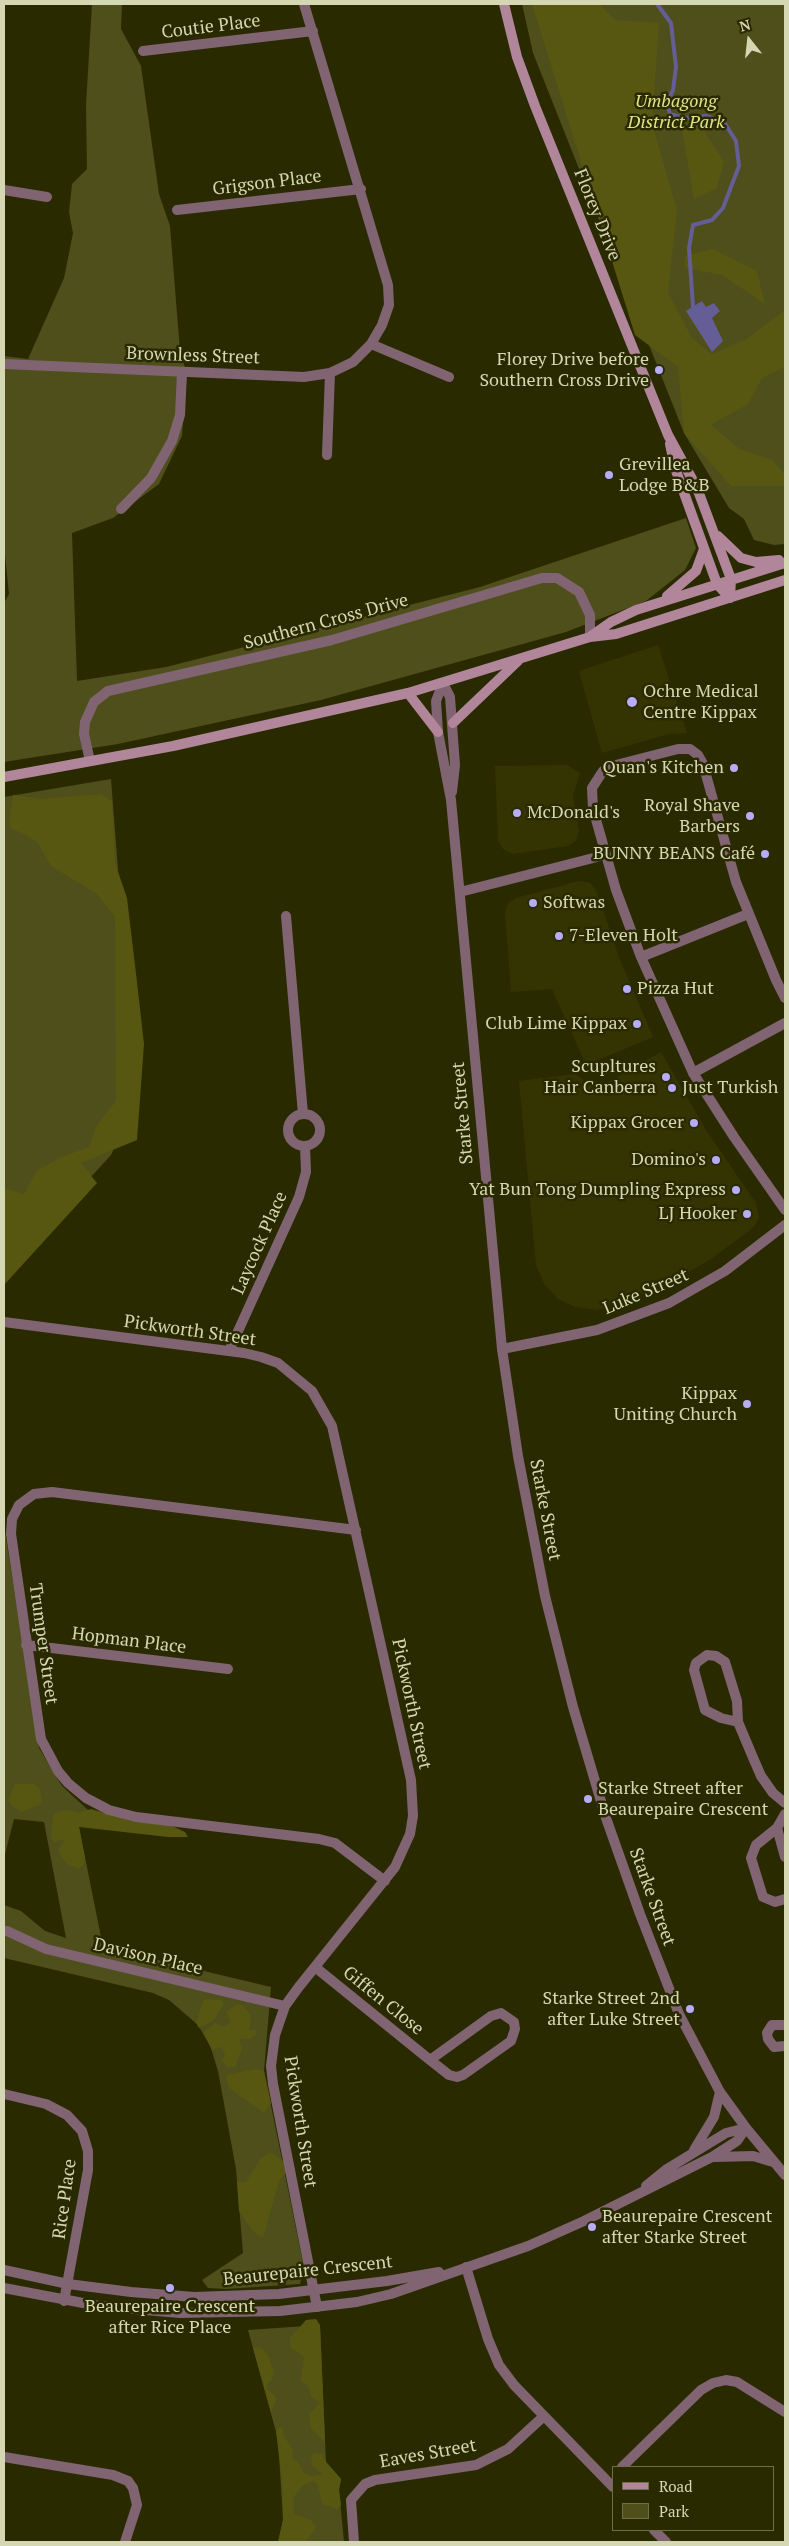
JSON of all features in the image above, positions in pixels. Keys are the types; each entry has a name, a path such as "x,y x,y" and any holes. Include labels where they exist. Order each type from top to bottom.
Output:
{"main road":[{"name":"Florey Drive","path":"504,4 517,58 535,106 668,435 697,488 714,532 731,579 730,598"},
{"name":"Florey Drive","path":"668,435 676,468 717,584 730,598"},
{"path":"714,532 741,558 756,562 785,558"},
{"path":"661,601 696,571 704,549"},
{"path":"590,637 611,622 661,601 785,563"},
{"path":"4,777 220,736 408,694 590,637 616,634 785,580"},
{"path":"453,723 520,659"},
{"path":"408,694 438,732"}],"street":[{"name":"Brownless Street","path":"4,364 304,377 330,373 353,362 371,344 382,325 389,305 388,285 361,189 304,4"},
{"name":"Coutie Place","path":"144,51 313,31"},
{"name":"Grigson Place","path":"177,210 361,189"},
{"path":"4,190 47,197"},
{"path":"371,344 449,377"},
{"path":"121,509 151,478 172,441 180,415 182,372"},
{"path":"327,455 330,373"},
{"name":"Southern Cross Drive","path":"90,762 84,734 85,722 94,702 108,691 332,640 542,578 557,578 579,592 590,615 590,637"},
{"name":"Starke Street","path":"443,683 450,697 453,723 455,765 451,800"},
{"name":"Starke Street","path":"443,683 436,701 438,732 451,800 502,1349 521,1472 545,1596 576,1716 606,1818 679,2014 720,2092 746,2128 785,2175"},
{"path":"785,998 748,914 698,755 690,749 673,750 612,766 597,777 592,788 592,801 605,855 641,957 694,1073 734,1137 785,1210"},
{"path":"460,892 605,855"},
{"path":"641,957 748,914"},
{"path":"286,916 303,1114"},
{"path":"694,1073 785,1023"},
{"path":"303,1114 314,1118 320,1129 316,1140 305,1146 294,1142 288,1131 292,1120 303,1114"},
{"name":"Laycock Place","path":"228,1351 299,1197 306,1172 305,1146"},
{"name":"Luke Street","path":"502,1349 597,1330 669,1302 725,1271 785,1225"},
{"name":"Pickworth Street","path":"4,1322 244,1353 278,1363 296,1376 319,1402 332,1426 414,1798 410,1834 395,1867 285,2006 275,2035 271,2066 317,2307"},
{"name":"Trumper Street","path":"356,1530 52,1492 34,1494 19,1505 12,1519 10,1534 41,1739 58,1772 86,1798 109,1810 136,1817 319,1839 334,1843 385,1881"},
{"name":"Hopman Place","path":"26,1645 228,1669"},
{"path":"738,1722 721,1718 705,1710 694,1670 696,1663 706,1656 716,1656 724,1662 736,1701 738,1722 760,1776 773,1793 785,1803"},
{"path":"785,1814 777,1828 756,1846 751,1858 763,1897 775,1902 785,1899"},
{"path":"777,1828 785,1857"},
{"name":"Davison Place","path":"7,1931 46,1949 285,2006"},
{"name":"Giffen Close","path":"315,1967 430,2060 457,2077 463,2075 511,2041 515,2029 514,2022 500,2013 491,2016 430,2060"},
{"path":"785,2025 772,2025 767,2034 768,2039 774,2046 785,2046"},
{"path":"692,2153 714,2117 720,2092"},
{"name":"Rice Place","path":"4,2094 46,2104 67,2115 82,2131 88,2151 88,2170 64,2301"},
{"name":"Beaurepaire Crescent","path":"639,2192 667,2168 692,2153 726,2133 746,2128"},
{"name":"Beaurepaire Crescent","path":"4,2288 64,2301 172,2313 280,2311 317,2307 391,2294 528,2246 584,2221 712,2157 737,2141 746,2128"},
{"path":"712,2157 753,2156 773,2162"},
{"path":"466,2267 488,2339 498,2364 544,2416 611,2481"},
{"name":"Beaurepaire Crescent","path":"4,2270 68,2284 177,2296 250,2296 314,2291 387,2281 466,2267"},
{"path":"623,2466 702,2390 713,2383 726,2380 737,2382 785,2412"},
{"name":"Eaves Street","path":"354,2542 351,2500 365,2484 375,2480 476,2465 508,2449 544,2416"},
{"path":"4,2457 113,2475 128,2481 133,2488 137,2505 125,2542"},
{"path":"655,2531 666,2542"}],"shaded area":[{"path":"532,4 599,4 615,20 659,23 652,123 677,210 668,293 692,338 712,354 745,340 785,310 785,367 762,378 748,404 711,425 740,449 772,460 785,474 785,486 731,486 684,433 678,367 635,335"},
{"path":"699,123 724,161 717,188 694,199 682,130"},
{"path":"713,249 757,271 765,304 722,275 685,268 685,256"},
{"path":"702,301 706,307 714,303 720,311 712,318 723,341 712,352 686,311"},
{"name":"Ochre Medical Centre Kippax","path":"658,645 687,733 669,734 602,753 579,671"},
{"path":"567,765 580,773 573,796 579,831 576,841 568,846 513,854 503,849 498,840 495,766"},
{"path":"101,794 112,801 115,863 127,898 144,1044 137,1140 81,1163 97,1183 4,1285 4,1188 24,1194 37,1170 64,1156 89,1147 97,1125 116,1101 115,917 97,894 51,866 37,842 11,829 9,824 13,795 42,799"},
{"name":"7-Eleven Holt","path":"579,881 590,883 596,890 620,960 653,1037 586,1065 552,989 511,992 505,913 508,903 516,898"},
{"path":"661,1052 706,1130 756,1203 759,1218 754,1227 711,1259 678,1278 636,1297 597,1310 575,1307 558,1299 544,1284 536,1265 519,1081 575,1074 596,1089"},
{"path":"15,1784 34,1784 40,1789 42,1804 21,1812 13,1807 8,1800"},
{"path":"91,1809 129,1820 170,1825 185,1832 188,1837 168,1837 79,1827 85,1858 83,1866 78,1868 67,1864 60,1855 58,1850 66,1839 54,1842 51,1837 53,1816 58,1811 70,1810 77,1813"},
{"path":"208,1999 221,2000 224,2003 214,2020 199,2028 196,2023 203,2001"},
{"path":"236,2005 242,2005 251,2015 249,2030 257,2030 256,2035 250,2039 239,2039 242,2049 235,2067 227,2067 222,2060 225,2055 222,2047 212,2050 203,2033 215,2023 224,2027 231,2022 226,2012"},
{"path":"256,2069 264,2071 271,2103 264,2113 229,2088 226,2075"},
{"path":"270,2152 283,2161 286,2173 279,2181 263,2238 253,2231 239,2211 237,2182 246,2182 260,2159"},
{"path":"316,2319 320,2325 325,2442 311,2429 309,2414 320,2403 311,2396 309,2387 301,2381 304,2357 290,2347 290,2338 306,2320"},
{"path":"260,2347 268,2355 274,2372 272,2380 267,2384 268,2390 277,2398 271,2412 253,2348"},
{"path":"278,2428 283,2428 283,2435 293,2450 292,2457 300,2465 304,2473 312,2476 323,2474 312,2466 311,2457 314,2453 322,2454 326,2462 341,2479 339,2490 341,2505 338,2509 322,2504 318,2485 313,2481 303,2485 293,2499 294,2514 311,2520 316,2528 305,2542 278,2542 283,2520 283,2489 276,2431"}],"green space":[{"path":"92,4 122,4 121,29 141,66 159,194 170,226 180,351 187,375 182,436 159,484 113,518 72,533 77,681 166,667 480,587 686,518 696,548 685,570 646,601 566,632 321,700 118,744 4,762 4,603 9,594 4,545 4,356 28,359 64,278 73,233 69,212 72,184 87,169 86,105"},
{"name":"Umbagong District Park","path":"522,4 785,4 785,544 774,545 754,540 744,519 729,508 684,433 533,53"},
{"path":"111,779 136,1103 111,1155 4,1272 4,797"},
{"path":"4,1525 39,1748 62,1786 89,1811 79,1827 103,1947 271,1987 264,2071 304,2268 300,2284 226,2289 208,2288 202,2280 243,2253 236,2169 218,2071 210,2045 198,2025 169,2000 153,1993 4,1958 4,1905 21,1911 45,1931 66,1938 44,1822 14,1819 4,1858"},
{"path":"320,2325 326,2462 341,2479 339,2490 344,2542 278,2542 283,2520 278,2439 248,2330"}],"waterway":[{"path":"657,4 671,23 676,67 673,90 667,104 670,114 684,118 706,116 724,122 736,141 739,166 723,208 712,220 693,225 689,248 693,307"}],"place":[{"name":"Florey Drive before Southern Cross Drive","path":"659,370"},
{"name":"Grevillea Lodge B&B","path":"609,475"},
{"name":"Ochre Medical Centre Kippax","path":"632,702"},
{"name":"Quan's Kitchen","path":"734,768"},
{"name":"McDonald's","path":"517,813"},
{"name":"Royal Shave Barbers","path":"750,816"},
{"name":"BUNNY BEANS Café","path":"765,854"},
{"name":"Softwas","path":"533,903"},
{"name":"7-Eleven Holt","path":"559,936"},
{"name":"Pizza Hut","path":"627,989"},
{"name":"Club Lime Kippax","path":"637,1024"},
{"name":"Scupltures Hair Canberra","path":"666,1077"},
{"name":"Just Turkish","path":"672,1088"},
{"name":"Kippax Grocer","path":"694,1123"},
{"name":"Domino's","path":"716,1160"},
{"name":"Yat Bun Tong Dumpling Express","path":"736,1190"},
{"name":"LJ Hooker","path":"747,1214"},
{"name":"Kippax Uniting Church","path":"747,1404"},
{"name":"Starke Street after Beaurepaire Crescent","path":"588,1799"},
{"name":"Starke Street 2nd after Luke Street","path":"690,2009"},
{"name":"Beaurepaire Crescent after Starke Street","path":"592,2227"},
{"name":"Beaurepaire Crescent after Rice Place","path":"170,2288"}]}
